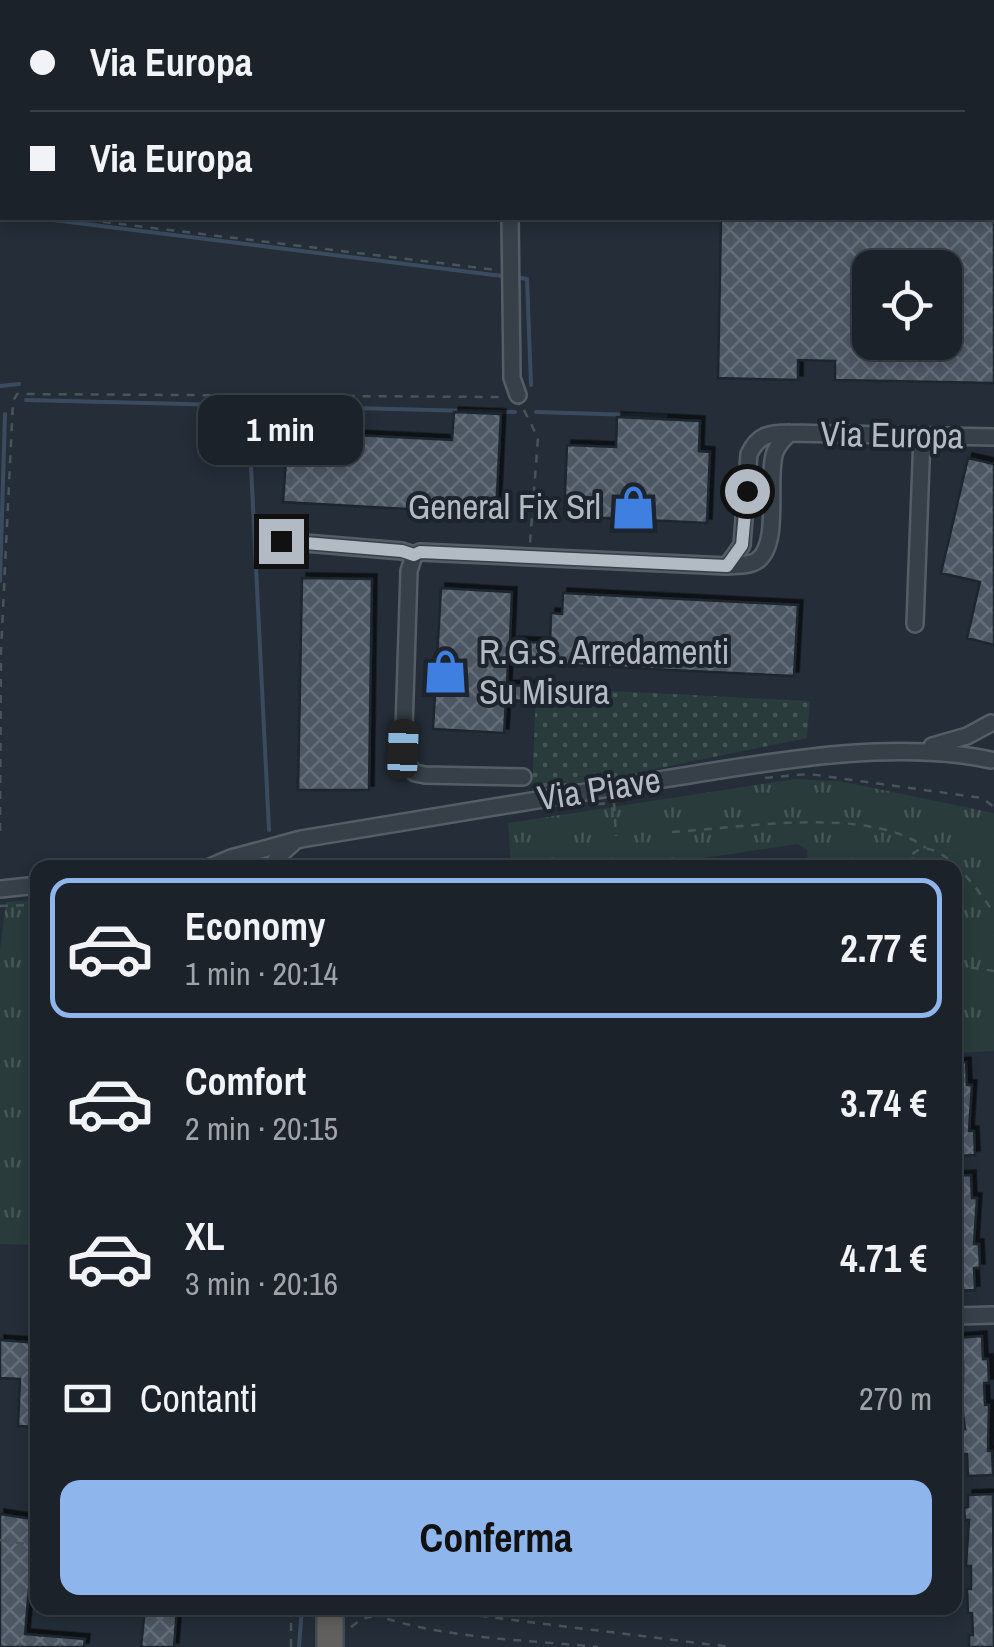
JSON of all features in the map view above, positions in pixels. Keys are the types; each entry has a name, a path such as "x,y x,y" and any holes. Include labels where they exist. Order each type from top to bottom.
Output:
{"street":[{"path":"510,220 512,378 518,394"},
{"name":"Via Europa","path":"727,566 742,545 749,454 754,443 773,432 994,438"},
{"name":"Via Europa","path":"727,566 750,564 765,551 773,460 776,447 789,433"},
{"path":"915,624 922,436"},
{"path":"281,541 414,555 420,552 727,566"},
{"path":"414,555 409,571 404,761 407,768 425,774 523,777"},
{"name":"Via Piave","path":"226,860 301,839 769,762 898,752 948,743 992,721"},
{"name":"Via Piave","path":"992,721 986,743 993,762"},
{"name":"Via Piave","path":"898,752 966,754 993,762"},
{"path":"278,860 287,847 301,839"},
{"path":"231,858 235,860"},
{"path":"0,889 30,887"},
{"path":"962,1316 994,1315"}],"path":[{"path":"87,220 511,272"},
{"path":"0,831 1,651 13,401 17,394 482,399 518,394 538,438 529,559"},
{"path":"755,780 809,774 982,798 994,806"},
{"path":"614,798 616,836"},
{"path":"672,832 810,823 862,824 897,833 941,852 947,860"},
{"path":"907,860 926,848"},
{"path":"962,876 994,914"},
{"path":"0,906 30,906"},
{"path":"962,966 994,971"},
{"path":"0,1540 30,1545"},
{"path":"290,1647 291,1615"},
{"path":"338,1639 362,1619 376,1615 446,1631 598,1647"},
{"path":"473,1615 732,1647"}],"green space":[{"path":"536,687 810,701 807,738 532,794"},
{"path":"795,779 839,781 994,813 994,1051 962,1053 962,860 808,860 807,850 798,844 689,860 511,860 508,823"},
{"path":"30,900 30,1245 0,1244 0,950 6,902"}],"building":[{"path":"721,220 994,220 994,383 835,380 835,361 798,360 798,380 718,378"},
{"path":"454,412 501,414 496,514 283,502 286,460 314,462 316,433 452,440"},
{"path":"617,417 700,421 699,451 710,452 707,523 564,516 567,445 616,447"},
{"path":"968,458 994,464 994,645 967,638 980,582 941,573"},
{"path":"302,578 372,579 369,790 298,790"},
{"path":"441,588 512,592 510,641 550,643 551,613 562,614 563,593 798,605 794,676 508,662 507,685 530,686 529,701 506,700 504,733 433,729"},
{"path":"962,1062 966,1062 967,1085 972,1085 969,1131 974,1131 975,1155 962,1156"},
{"path":"971,1175 972,1198 977,1198 974,1244 979,1244 980,1268 974,1268 975,1290 962,1291 962,1176"},
{"path":"982,1336 983,1359 988,1359 989,1383 984,1383 993,1475 968,1476 967,1454 962,1454 962,1338"},
{"path":"0,1340 30,1342 30,1427 18,1426 20,1379 0,1378"},
{"path":"993,1494 994,1647 969,1647 969,1635 973,1635 967,1589 971,1589 971,1566 966,1566 969,1520 965,1520 964,1508 968,1507 968,1495"},
{"path":"0,1514 30,1519 30,1589 25,1634 85,1639 84,1647 0,1647"},
{"path":"144,1615 176,1615 174,1647 141,1647"}],"waterway":[{"path":"53,220 502,276"},
{"path":"521,278 527,279 531,385"},
{"path":"0,386 19,384"},
{"path":"26,400 515,412"},
{"path":"248,405 269,830"},
{"path":"536,412 666,416"},
{"path":"0,581 5,414"},
{"path":"299,1647 301,1615"}],"place":[{"name":"General Fix Srl","path":"634,507"},
{"name":"R.G.S. Arredamenti Su Misura","path":"446,672"}],"route":[{"path":"281,541 414,555 420,552 727,566 742,545 747,491"}]}
